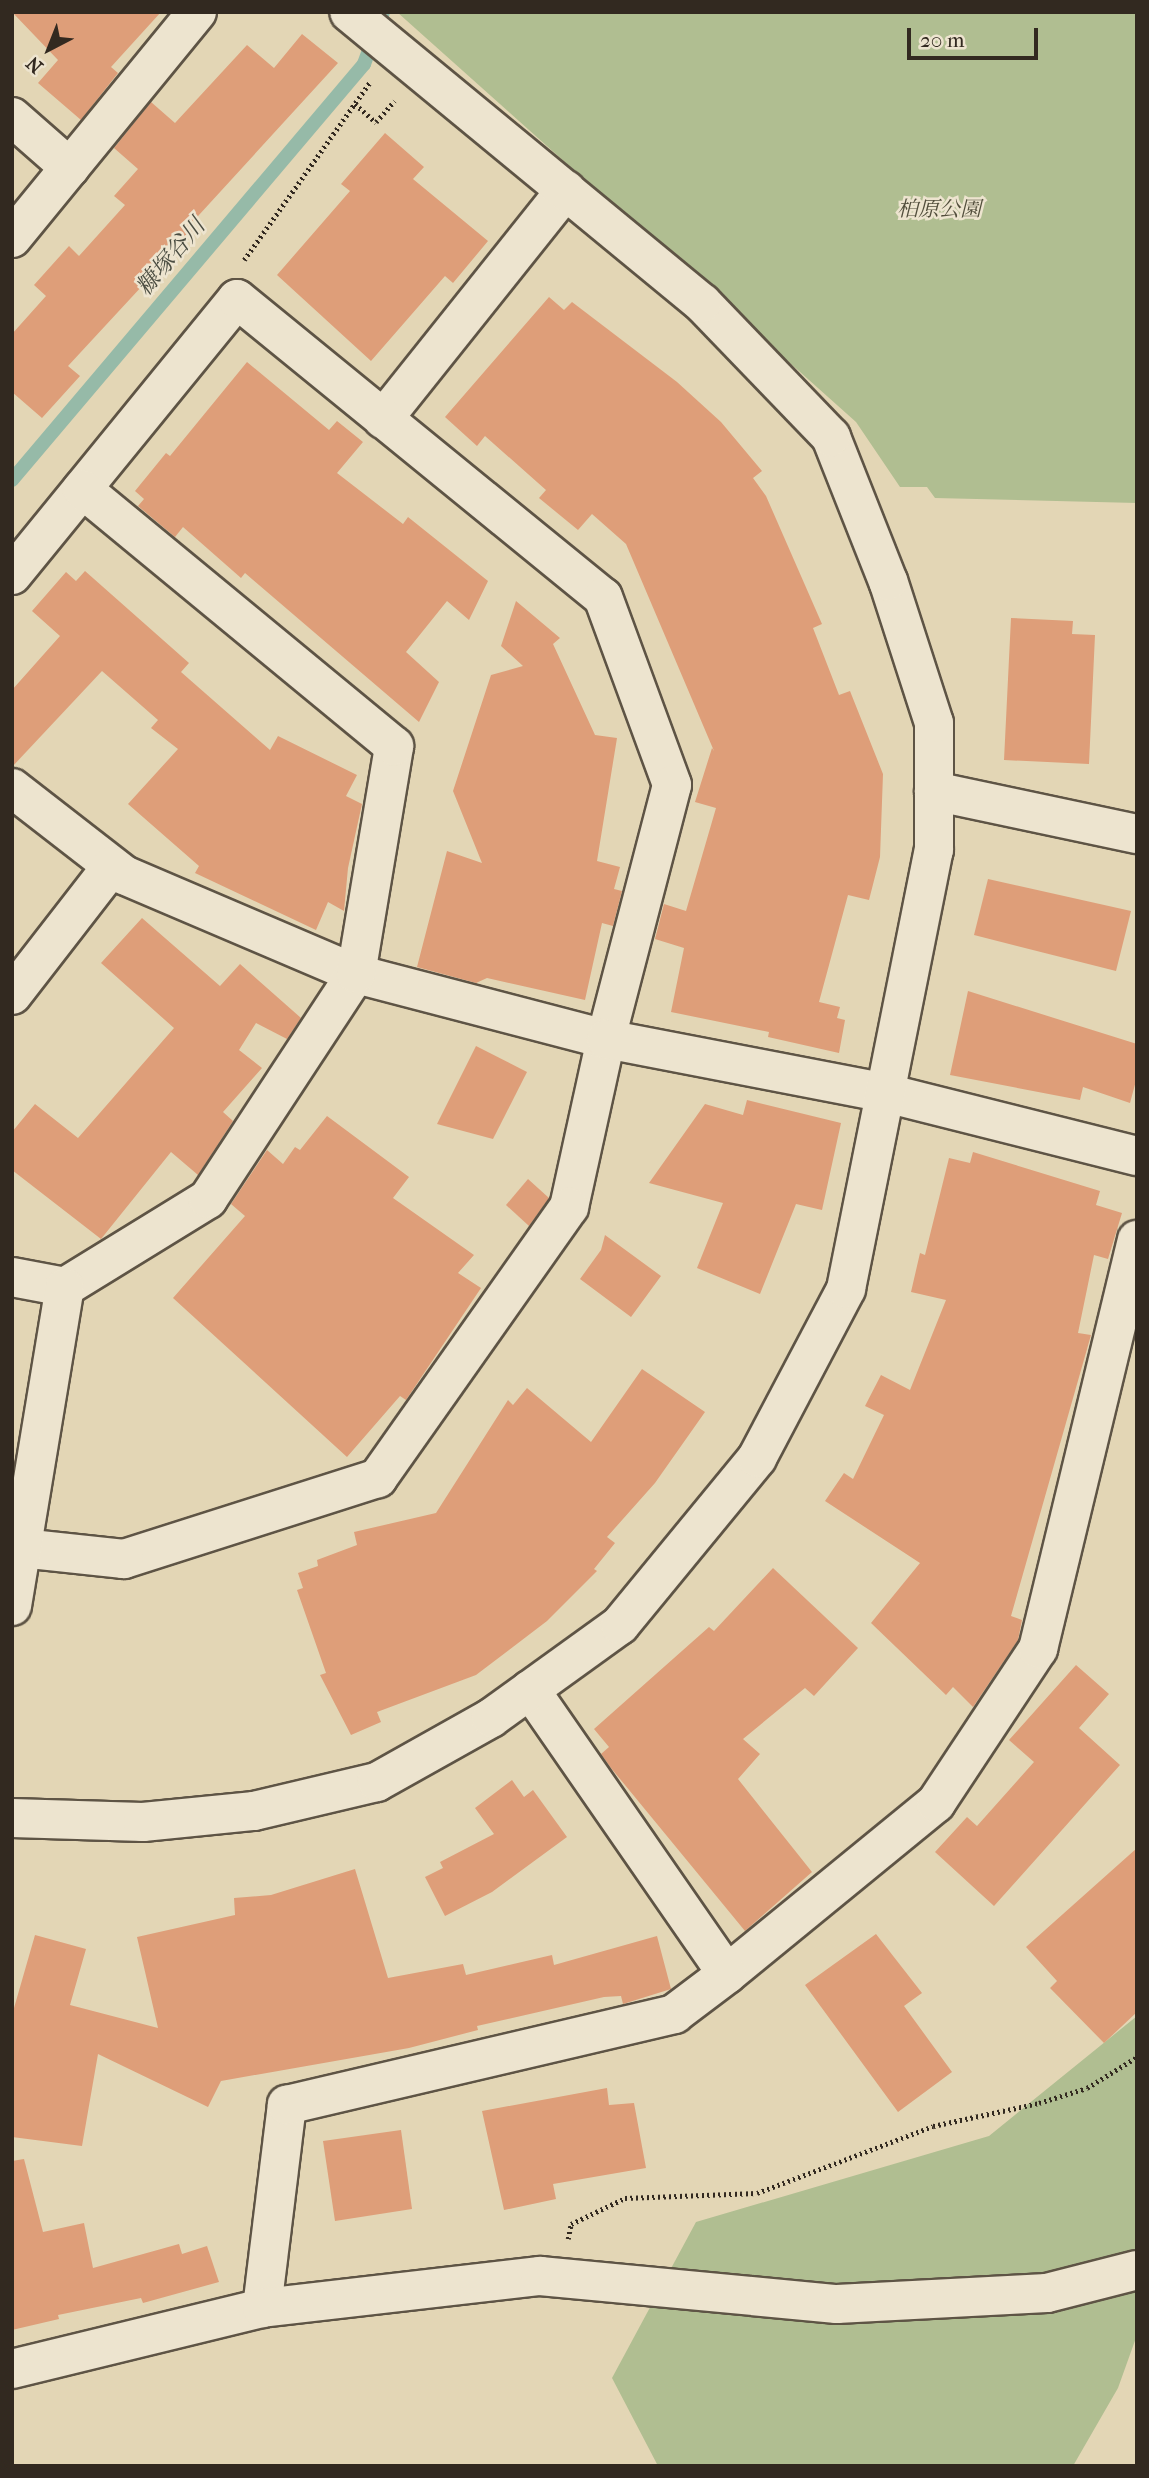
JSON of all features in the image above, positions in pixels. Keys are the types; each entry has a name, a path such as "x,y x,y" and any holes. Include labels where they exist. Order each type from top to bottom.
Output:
{"street":[{"path":"12,237 198,12"},
{"path":"12,1818 143,1822 240,1812 377,1782 491,1718 620,1625 757,1458 846,1289 934,850 934,723 888,581 831,437 702,303 349,12"},
{"path":"12,117 70,168"},
{"path":"383,419 566,190"},
{"path":"12,575 237,299 603,597 672,785 606,1039 569,1207 378,1478 124,1559 17,1548"},
{"path":"12,1277 65,1287 208,1199 356,974 394,746 82,489"},
{"path":"12,788 112,866 356,974 606,1039 886,1093 1137,1156"},
{"path":"934,791 1137,834"},
{"path":"12,995 112,866"},
{"path":"262,2308 286,2105 674,2014 936,1803 1038,1649 1137,1240"},
{"path":"12,1606 17,1548 65,1287"},
{"path":"530,1690 727,1974"},
{"path":"12,2369 262,2308 540,2276 837,2304 1047,2293 1137,2270"}],"path":[{"path":"355,104 376,121"},
{"path":"562,2278 571,2224 625,2198 757,2193 933,2126 1039,2104 1087,2088 1137,2057"}],"green space":[{"name":"柏原公園","path":"397,12 1137,12 1137,503 935,498 927,487 900,487 856,422"},
{"path":"1137,2016 1137,2335 1118,2388 1073,2466 658,2466 612,2378 696,2222 989,2136"}],"building":[{"path":"12,12 161,12 111,67 118,73 81,120 38,83 58,60"},
{"path":"302,34 338,63 188,227 193,231 68,366 80,376 42,418 12,392 12,334 46,296 34,285 69,246 79,256 125,205 114,196 138,169 114,148 151,102 175,123 247,45 274,68"},
{"path":"385,133 424,167 413,179 488,241 453,283 445,276 371,361 277,275 350,191 341,184"},
{"path":"549,297 564,310 572,302 677,382 721,422 762,471 753,478 766,496 822,624 813,628 839,695 850,691 883,774 880,857 869,900 848,895 819,1002 840,1007 837,1018 845,1020 839,1053 768,1037 769,1032 671,1012 684,948 655,939 664,904 686,911 716,808 695,802 712,748 714,751 626,544 592,514 578,530 539,498 546,490 485,436 477,446 445,417"},
{"path":"247,362 329,430 337,421 363,442 337,473 403,524 408,517 488,581 469,620 447,601 406,652 439,682 419,722 245,573 241,578 183,527 175,537 138,506 144,499 135,491 166,453 170,456"},
{"path":"85,571 189,663 181,672 270,750 278,736 357,775 346,796 362,804 348,868 344,911 328,902 316,930 195,873 199,866 128,804 178,749 151,728 158,720 102,671 12,767 12,690 60,636 32,611 66,572 76,581"},
{"path":"516,601 560,638 553,644 595,735 617,738 597,861 620,867 614,889 622,891 613,926 602,923 585,1000 487,978 476,983 417,967 447,851 482,863 453,791 491,675 523,666 501,646"},
{"path":"1011,618 1073,621 1072,634 1095,635 1089,764 1004,760"},
{"path":"988,879 1131,911 1116,971 974,935"},
{"path":"142,918 220,986 240,964 301,1018 287,1039 256,1023 239,1050 262,1068 223,1112 233,1121 198,1175 171,1152 101,1239 12,1170 12,1132 35,1104 78,1138 174,1028 101,963"},
{"path":"968,991 1137,1044 1137,1077 1130,1103 1083,1087 1080,1100 950,1075"},
{"path":"476,1046 527,1072 493,1139 437,1124"},
{"path":"747,1100 841,1123 822,1210 796,1204 760,1294 697,1268 723,1203 649,1183 705,1104 743,1115"},
{"path":"327,1116 409,1177 393,1198 474,1255 458,1273 481,1288 406,1400 400,1396 347,1457 173,1298 245,1216 231,1204 267,1150 283,1164 295,1147 300,1150"},
{"path":"973,1152 1100,1191 1096,1205 1122,1213 1108,1259 1094,1255 1078,1333 1091,1335 1011,1616 1022,1620 1018,1640 973,1707 953,1687 946,1695 871,1623 920,1563 825,1501 844,1473 853,1479 884,1415 865,1406 881,1375 910,1390 946,1300 911,1292 920,1253 925,1255 949,1158 970,1163"},
{"path":"528,1179 549,1198 529,1226 506,1205"},
{"path":"605,1235 661,1276 631,1317 580,1279 601,1250"},
{"path":"642,1369 705,1412 655,1483 607,1537 615,1543 594,1569 597,1571 547,1621 476,1675 377,1712 381,1722 351,1735 320,1675 326,1673 297,1590 303,1588 298,1573 318,1566 317,1560 357,1545 354,1532 436,1513 508,1400 513,1405 527,1388 591,1442"},
{"path":"773,1568 858,1648 814,1696 805,1688 743,1739 760,1754 738,1779 812,1872 745,1931 611,1768 601,1754 609,1747 594,1729 709,1627 714,1631"},
{"path":"1076,1665 1109,1694 1079,1728 1120,1765 994,1906 935,1852 967,1817 977,1826 1034,1762 1009,1740"},
{"path":"512,1780 524,1797 533,1790 567,1837 492,1892 445,1916 425,1877 443,1868 440,1862 494,1834 475,1808"},
{"path":"1137,1848 1137,2012 1104,2043 1050,1988 1057,1981 1026,1947"},
{"path":"355,1869 388,1978 463,1964 466,1975 552,1955 554,1965 657,1936 671,1989 623,2004 621,1996 604,1997 477,2026 478,2030 409,2048 221,2081 208,2107 98,2054 82,2146 12,2137 12,2015 35,1935 86,1949 70,2005 158,2028 137,1937 235,1915 234,1898 271,1895"},
{"path":"876,1934 922,1993 904,2006 952,2072 898,2112 805,1985"},
{"path":"607,2088 609,2105 634,2103 646,2168 553,2184 556,2199 504,2210 482,2111"},
{"path":"401,2130 412,2209 335,2221 323,2141"},
{"path":"24,2159 43,2232 84,2223 93,2268 179,2244 182,2254 207,2246 219,2282 143,2303 141,2298 58,2315 59,2319 12,2330 12,2161"}],"waterway":[{"name":"糠塚谷川","path":"12,480 364,64 383,12"}]}
